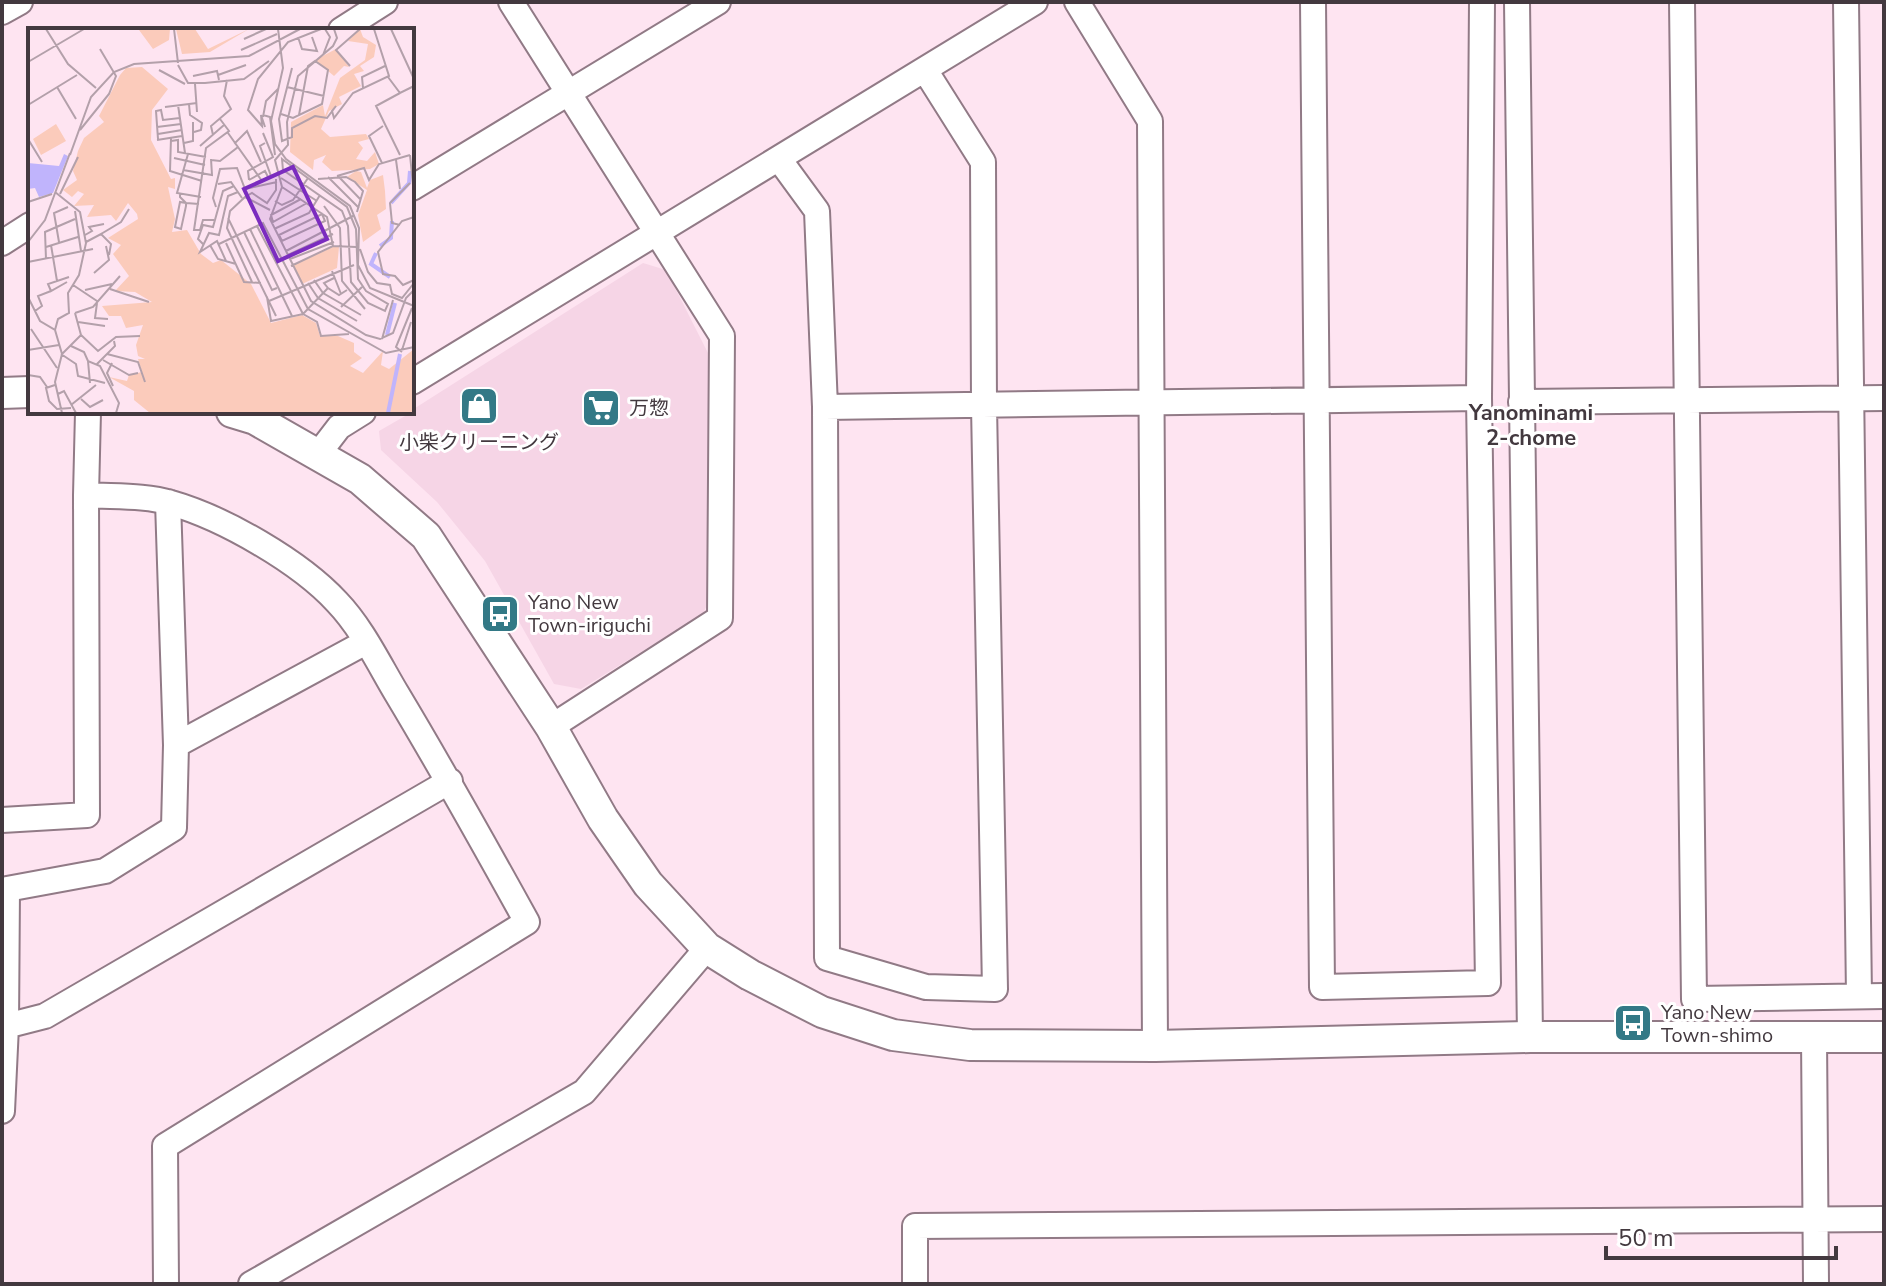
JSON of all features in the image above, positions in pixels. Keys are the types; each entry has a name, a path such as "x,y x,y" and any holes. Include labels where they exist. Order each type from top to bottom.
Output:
{"street":[{"path":"2,12 20,2"},
{"path":"344,28 385,2"},
{"path":"511,2 722,336 720,618 551,727"},
{"path":"414,187 718,2"},
{"path":"414,381 1035,2"},
{"path":"1077,2 1150,121 1155,1046"},
{"path":"1313,2 1322,987 1488,983 1479,398 1482,2"},
{"path":"1517,2 1530,1037"},
{"path":"1682,2 1694,999 1884,996"},
{"path":"1846,2 1859,996"},
{"path":"779,159 817,211 825,407 827,958 926,987 995,989 984,406 983,162 925,70"},
{"path":"2,243 28,226"},
{"path":"2,393 28,392"},
{"path":"825,407 1479,398"},
{"path":"1521,402 1884,398"},
{"path":"2,820 87,815 88,414"},
{"path":"239,414 255,419 319,453 360,479 426,536 551,727 603,819 648,884 707,948 750,975 822,1012 893,1035 970,1045 1155,1046 1530,1037 1884,1037"},
{"path":"319,453 339,427 360,414"},
{"path":"86,495 168,502 227,527 308,574 339,604 366,642 450,781 527,922 165,1146 166,1284"},
{"path":"2,1111 7,889 105,871 174,828 176,745 168,502"},
{"path":"176,745 366,642"},
{"path":"6,1026 45,1016 450,781"},
{"path":"251,1284 584,1092 707,948"},
{"path":"1814,1037 1816,1284"},
{"path":"915,1284 915,1226 1884,1219"}],"shaded area":[{"path":"643,263 666,270 710,357 713,591 703,614 581,689 554,684 485,561 437,502 381,450 379,431 414,414 414,409"}],"place":[{"name":"小柴クリーニング","path":"479,406"},
{"name":"万惣","path":"601,408"},
{"name":"Yano New Town-iriguchi","path":"500,614"},
{"name":"Yano New Town-shimo","path":"1633,1023"}],"district":[{"name":"Yanominami 2-chome","path":"1531,424"}]}
